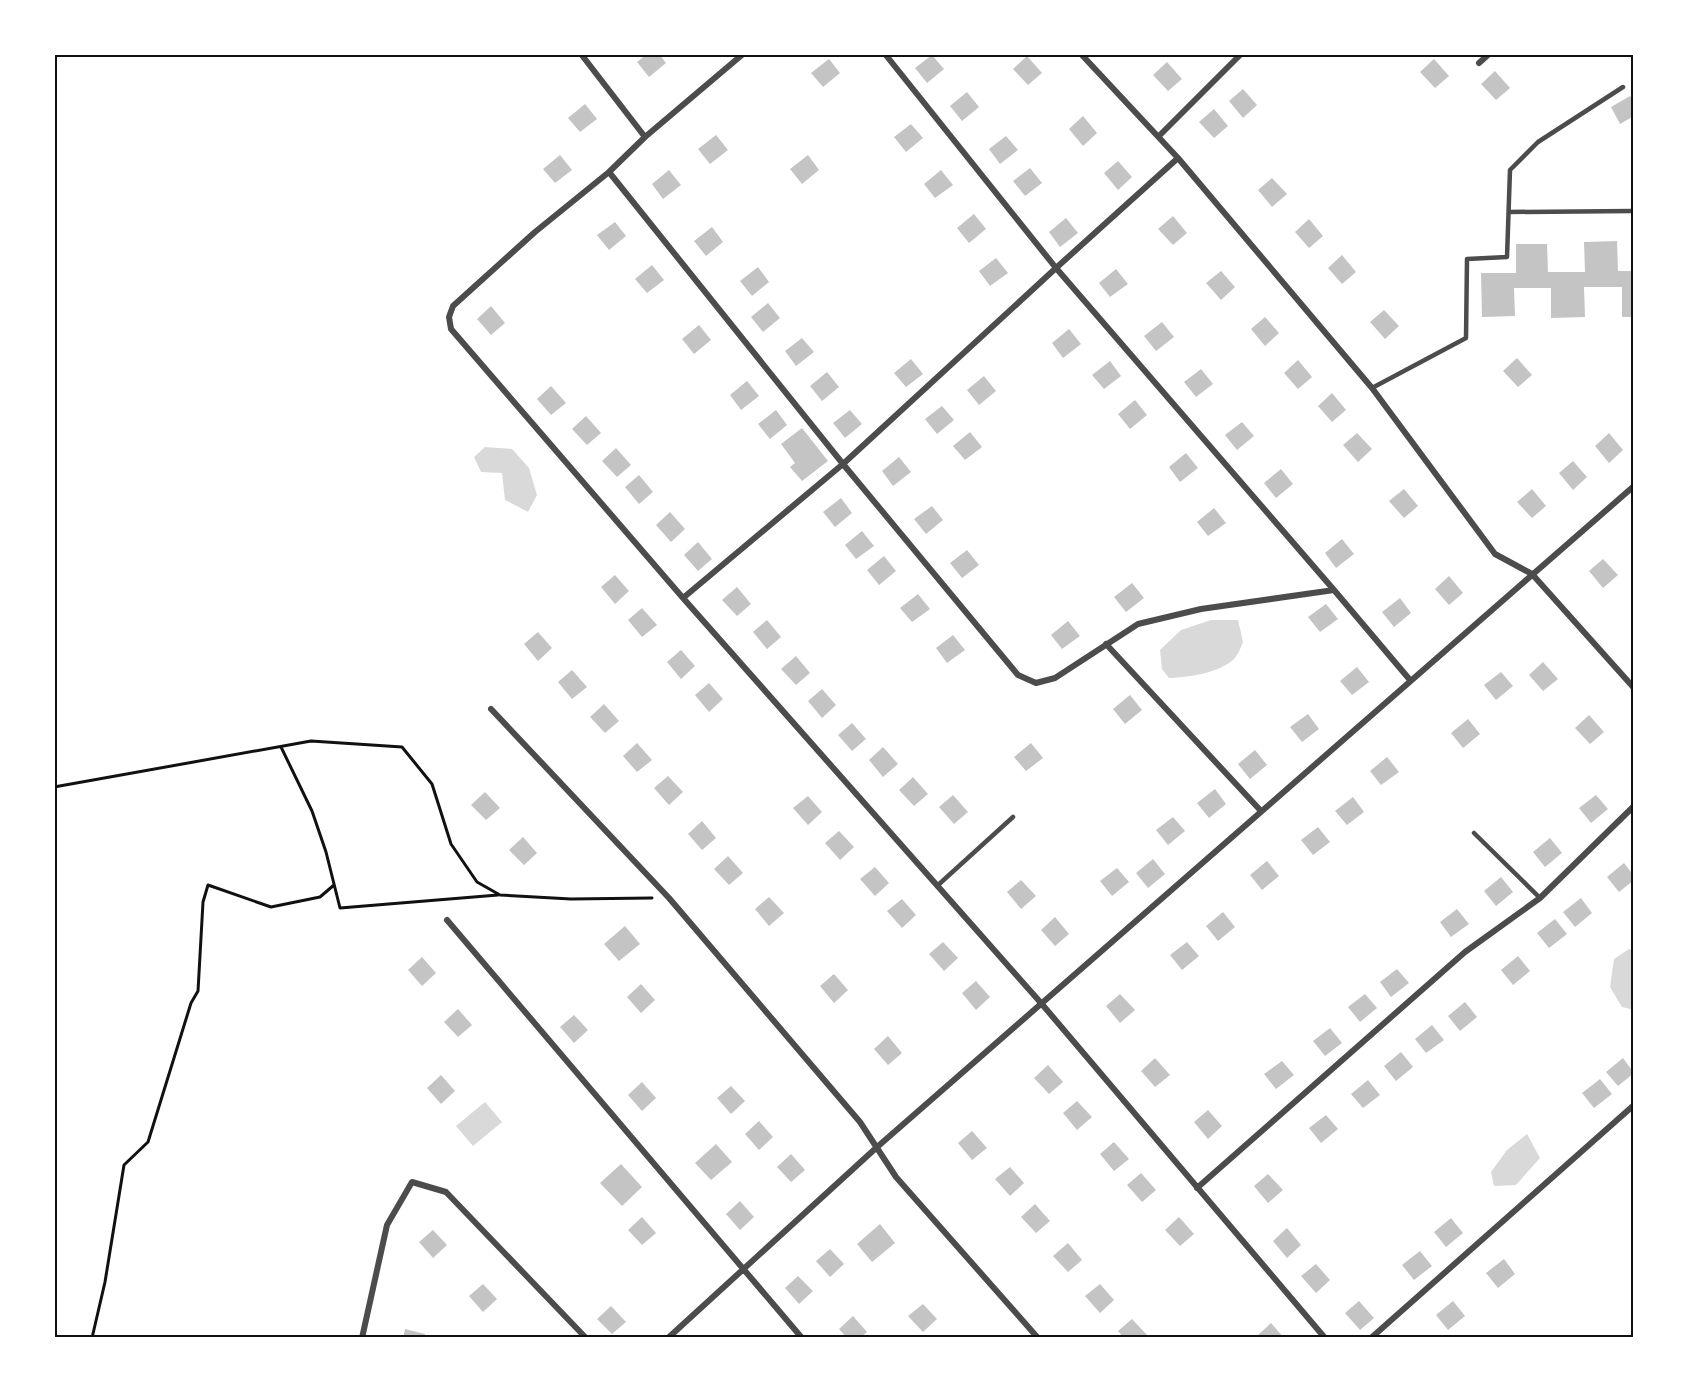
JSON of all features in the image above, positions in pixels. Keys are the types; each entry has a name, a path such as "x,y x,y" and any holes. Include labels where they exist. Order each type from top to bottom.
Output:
{"street":[{"path":"581,54 645,137"},
{"path":"743,54 645,137 609,172 535,232 453,306 449,317 451,329 683,598 1041,1003 1325,1338"},
{"path":"885,54 1056,268 1410,680"},
{"path":"1081,54 1159,136 1371,388 1495,554 1532,574 1634,688"},
{"path":"1159,136 1241,54"},
{"path":"1479,63 1489,54"},
{"path":"683,598 843,464 1178,158"},
{"path":"609,172 843,464 1018,675 1036,683 1055,678 1138,624 1201,609 1334,590"},
{"path":"668,1338 876,1148 1634,486"},
{"path":"1106,644 1261,811"},
{"path":"491,708 669,898 860,1122 896,1177 1038,1338"},
{"path":"1197,1188 1465,952 1540,898 1634,806"},
{"path":"447,920 802,1338"},
{"path":"1371,1338 1634,1105"},
{"path":"362,1338 387,1225 412,1182 446,1192 586,1338"}],"lane":[{"path":"1371,388 1466,338 1467,259 1507,257 1510,170 1538,142 1623,87"},
{"path":"1509,212 1632,211"},
{"path":"937,886 1012,817"},
{"path":"1474,833 1540,898"}],"path":[{"path":"54,787 311,741 402,747 432,784 451,844 477,882 500,895"},
{"path":"281,747 312,811 326,852 340,908 500,895 669,898"},
{"path":"92,1338 105,1282 124,1165 148,1142 191,1003 198,991 203,902 208,885 271,907 320,897 334,885"}],"shaded area":[{"path":"485,447 512,449 529,468 537,495 528,512 505,500 502,473 481,472 474,457"},
{"path":"1211,620 1238,620 1243,642 1235,657 1228,664 1213,671 1169,678 1162,669 1160,650 1181,630"},
{"path":"1629,949 1634,951 1634,1010 1622,1007 1610,987 1614,959"},
{"path":"485,1102 502,1122 473,1146 456,1126"},
{"path":"1527,1134 1540,1158 1516,1185 1494,1186 1491,1172 1507,1150"}],"building":[{"path":"647,54 659,54 666,63 649,77 637,62"},
{"path":"932,55 944,69 927,83 915,68"},
{"path":"1027,56 1042,73 1028,85 1013,69"},
{"path":"829,59 840,73 823,87 811,73"},
{"path":"1434,59 1449,76 1435,88 1420,72"},
{"path":"1167,62 1182,79 1168,91 1153,75"},
{"path":"1495,71 1510,88 1496,100 1481,84"},
{"path":"1243,89 1257,105 1243,118 1229,101"},
{"path":"967,92 979,107 962,121 950,106"},
{"path":"1630,96 1634,103 1634,116 1620,124 1611,107"},
{"path":"585,104 597,119 580,132 568,118"},
{"path":"1214,109 1228,126 1214,138 1199,122"},
{"path":"1083,116 1097,133 1083,146 1069,129"},
{"path":"911,124 923,138 906,152 894,137"},
{"path":"716,135 728,150 710,164 698,149"},
{"path":"1006,136 1018,150 1000,164 989,149"},
{"path":"560,155 572,170 555,183 543,169"},
{"path":"808,155 819,170 802,184 790,169"},
{"path":"1118,161 1132,177 1118,190 1104,173"},
{"path":"1030,168 1042,183 1025,196 1013,181"},
{"path":"669,170 681,185 663,199 652,184"},
{"path":"941,170 953,185 935,198 924,184"},
{"path":"1272,178 1287,194 1272,207 1258,190"},
{"path":"974,214 986,229 969,243 957,228"},
{"path":"1173,216 1187,233 1173,245 1158,229"},
{"path":"1066,218 1078,233 1060,247 1049,232"},
{"path":"1309,219 1323,236 1309,248 1295,232"},
{"path":"615,222 626,236 609,250 597,235"},
{"path":"712,227 723,242 706,256 694,241"},
{"path":"1617,241 1618,271 1634,271 1634,317 1622,317 1622,287 1584,287 1585,317 1551,318 1551,288 1514,288 1515,316 1482,317 1481,273 1516,273 1516,244 1547,244 1548,272 1585,272 1584,242"},
{"path":"1342,255 1356,272 1342,284 1328,268"},
{"path":"996,258 1008,273 990,286 979,271"},
{"path":"652,265 664,280 647,293 635,279"},
{"path":"758,267 769,282 752,296 740,281"},
{"path":"1116,269 1128,284 1110,297 1099,283"},
{"path":"1221,271 1235,287 1221,300 1206,283"},
{"path":"768,303 780,318 763,332 751,317"},
{"path":"491,306 505,323 491,335 477,319"},
{"path":"1384,310 1399,326 1385,339 1370,322"},
{"path":"1265,317 1279,333 1265,346 1251,329"},
{"path":"1162,322 1174,337 1156,351 1144,336"},
{"path":"699,325 711,340 694,354 682,339"},
{"path":"1069,329 1081,344 1063,358 1052,343"},
{"path":"802,338 814,352 796,366 785,351"},
{"path":"1517,358 1532,375 1518,387 1503,371"},
{"path":"911,359 923,374 906,387 894,373"},
{"path":"1298,360 1312,377 1298,389 1284,373"},
{"path":"1110,361 1121,376 1104,389 1092,375"},
{"path":"1201,369 1213,384 1196,397 1184,382"},
{"path":"827,372 839,387 822,401 810,386"},
{"path":"984,376 996,391 979,405 967,390"},
{"path":"747,381 759,396 741,410 730,395"},
{"path":"551,386 566,403 551,415 537,399"},
{"path":"1332,393 1346,410 1332,422 1318,406"},
{"path":"1135,400 1147,415 1130,429 1118,414"},
{"path":"942,406 954,420 937,434 925,419"},
{"path":"776,410 787,425 770,439 758,424"},
{"path":"850,410 862,424 845,438 833,423"},
{"path":"586,416 601,433 587,445 572,429"},
{"path":"1242,422 1254,436 1237,450 1225,435"},
{"path":"802,428 828,461 802,481 790,467 795,463 781,444"},
{"path":"970,432 982,447 965,460 953,446"},
{"path":"1357,433 1372,449 1358,462 1343,445"},
{"path":"1609,433 1623,450 1609,463 1595,446"},
{"path":"616,448 631,465 617,477 602,461"},
{"path":"1186,453 1198,468 1180,482 1169,467"},
{"path":"899,457 911,472 893,486 882,471"},
{"path":"1573,461 1587,477 1573,490 1559,473"},
{"path":"1281,469 1293,484 1276,498 1264,483"},
{"path":"639,475 653,492 639,504 625,487"},
{"path":"1404,489 1418,506 1404,518 1389,501"},
{"path":"1532,489 1546,506 1532,518 1517,502"},
{"path":"841,498 852,513 835,527 823,512"},
{"path":"932,506 943,520 926,534 914,519"},
{"path":"1214,508 1226,523 1208,536 1197,522"},
{"path":"670,512 685,529 671,542 656,525"},
{"path":"862,531 874,546 856,559 845,545"},
{"path":"1342,539 1354,554 1336,568 1325,553"},
{"path":"698,542 712,559 698,571 684,555"},
{"path":"967,550 979,565 962,578 950,563"},
{"path":"884,556 896,571 879,585 867,570"},
{"path":"1603,559 1618,575 1603,588 1589,571"},
{"path":"615,575 629,591 615,604 601,587"},
{"path":"1449,576 1463,593 1449,605 1435,589"},
{"path":"1132,583 1144,598 1126,612 1114,597"},
{"path":"737,587 751,604 737,616 722,600"},
{"path":"918,594 930,609 912,622 900,608"},
{"path":"1400,598 1411,613 1394,627 1382,612"},
{"path":"1326,604 1338,619 1320,632 1308,617"},
{"path":"642,608 657,625 642,637 628,620"},
{"path":"767,620 781,637 767,649 753,632"},
{"path":"1068,621 1080,636 1062,649 1051,635"},
{"path":"538,632 552,648 538,661 524,644"},
{"path":"953,635 965,650 947,663 936,648"},
{"path":"681,650 695,666 681,679 667,662"},
{"path":"796,656 810,673 796,685 781,669"},
{"path":"1543,662 1558,679 1543,691 1529,675"},
{"path":"1357,667 1369,682 1352,695 1340,681"},
{"path":"572,670 587,687 572,699 558,682"},
{"path":"1501,672 1513,686 1496,700 1484,685"},
{"path":"709,683 723,699 709,712 695,695"},
{"path":"822,689 836,705 822,718 808,701"},
{"path":"1130,695 1142,710 1125,724 1113,709"},
{"path":"604,704 619,721 605,733 590,717"},
{"path":"1308,714 1319,729 1302,742 1290,727"},
{"path":"1589,715 1604,732 1590,744 1575,728"},
{"path":"1468,719 1480,734 1463,748 1451,733"},
{"path":"852,723 866,739 852,751 838,735"},
{"path":"637,743 652,760 637,772 623,756"},
{"path":"1031,743 1043,758 1026,771 1014,757"},
{"path":"883,747 898,764 883,777 869,760"},
{"path":"1255,750 1267,765 1250,779 1238,764"},
{"path":"1387,757 1399,772 1381,785 1370,771"},
{"path":"668,776 683,792 669,805 654,788"},
{"path":"913,777 928,794 914,806 899,790"},
{"path":"1215,789 1226,804 1209,818 1197,803"},
{"path":"485,792 500,808 486,820 471,805"},
{"path":"953,795 968,812 954,824 939,807"},
{"path":"1596,795 1608,809 1591,823 1579,808"},
{"path":"808,796 822,812 808,825 793,808"},
{"path":"1353,797 1364,812 1347,825 1335,811"},
{"path":"1173,817 1185,831 1168,845 1156,830"},
{"path":"702,821 716,838 702,850 688,834"},
{"path":"1318,827 1330,842 1313,855 1301,840"},
{"path":"839,831 854,847 840,860 825,843"},
{"path":"523,837 537,853 524,865 509,850"},
{"path":"1550,838 1562,853 1545,867 1533,852"},
{"path":"728,856 743,873 729,885 714,869"},
{"path":"1153,859 1165,874 1148,888 1136,873"},
{"path":"1267,861 1279,876 1262,890 1250,875"},
{"path":"1624,863 1634,876 1634,880 1619,892 1607,877"},
{"path":"875,867 889,883 875,896 860,879"},
{"path":"1117,868 1129,882 1112,896 1100,881"},
{"path":"1501,877 1513,892 1496,906 1484,891"},
{"path":"1021,880 1036,896 1021,909 1007,892"},
{"path":"769,897 784,913 769,926 755,909"},
{"path":"1581,898 1592,913 1575,927 1563,912"},
{"path":"902,899 916,915 902,928 887,911"},
{"path":"1457,909 1469,924 1451,937 1440,922"},
{"path":"1223,912 1235,927 1218,941 1206,926"},
{"path":"1055,917 1069,934 1055,946 1041,930"},
{"path":"1555,919 1567,934 1549,948 1537,933"},
{"path":"625,926 640,944 619,961 604,944"},
{"path":"943,942 958,958 944,971 929,954"},
{"path":"1187,942 1199,956 1182,970 1170,955"},
{"path":"1518,956 1530,971 1513,985 1501,970"},
{"path":"422,957 436,973 422,986 408,970"},
{"path":"1397,969 1409,983 1391,997 1380,982"},
{"path":"834,974 848,990 834,1003 820,986"},
{"path":"976,981 990,997 976,1010 962,993"},
{"path":"641,984 655,1000 641,1013 627,997"},
{"path":"1120,994 1135,1010 1120,1023 1106,1006"},
{"path":"1365,994 1377,1008 1360,1022 1348,1007"},
{"path":"1465,1002 1477,1017 1460,1031 1448,1016"},
{"path":"458,1009 472,1025 458,1037 444,1022"},
{"path":"574,1015 588,1030 574,1043 560,1027"},
{"path":"1432,1025 1444,1040 1426,1053 1415,1039"},
{"path":"1330,1028 1342,1043 1325,1056 1313,1041"},
{"path":"888,1036 902,1053 888,1065 874,1049"},
{"path":"1401,1052 1413,1067 1396,1081 1384,1066"},
{"path":"1155,1058 1170,1075 1155,1087 1141,1071"},
{"path":"1623,1058 1634,1073 1618,1086 1606,1072"},
{"path":"1282,1061 1294,1075 1276,1089 1264,1074"},
{"path":"1048,1065 1063,1082 1049,1094 1034,1078"},
{"path":"441,1075 455,1091 441,1104 427,1088"},
{"path":"1600,1079 1612,1094 1594,1108 1582,1093"},
{"path":"1368,1080 1380,1095 1363,1108 1351,1094"},
{"path":"642,1082 656,1098 642,1111 628,1095"},
{"path":"731,1086 745,1101 731,1114 717,1098"},
{"path":"1077,1101 1092,1117 1077,1130 1063,1113"},
{"path":"1208,1110 1222,1126 1208,1139 1194,1122"},
{"path":"1326,1115 1338,1129 1321,1143 1309,1128"},
{"path":"759,1121 773,1137 759,1150 745,1134"},
{"path":"972,1131 987,1148 972,1160 958,1143"},
{"path":"1114,1142 1129,1159 1114,1171 1100,1154"},
{"path":"716,1144 732,1162 711,1180 695,1163"},
{"path":"791,1154 805,1170 791,1182 777,1167"},
{"path":"621,1164 642,1187 622,1206 600,1183"},
{"path":"1010,1167 1024,1183 1010,1196 995,1179"},
{"path":"1141,1173 1156,1190 1142,1202 1127,1185"},
{"path":"1268,1174 1283,1190 1268,1203 1254,1186"},
{"path":"740,1201 754,1217 740,1230 726,1214"},
{"path":"1035,1204 1050,1221 1036,1233 1021,1217"},
{"path":"642,1217 656,1233 642,1245 628,1230"},
{"path":"1179,1217 1194,1234 1180,1246 1165,1230"},
{"path":"1451,1218 1463,1233 1446,1247 1434,1232"},
{"path":"880,1224 895,1243 872,1262 857,1244"},
{"path":"1287,1228 1301,1245 1287,1258 1273,1241"},
{"path":"433,1230 447,1245 433,1258 419,1242"},
{"path":"1068,1243 1082,1260 1068,1272 1053,1256"},
{"path":"830,1249 844,1264 830,1277 816,1261"},
{"path":"1420,1251 1432,1266 1414,1280 1402,1265"},
{"path":"1504,1259 1515,1274 1498,1288 1486,1273"},
{"path":"1316,1264 1330,1280 1316,1293 1301,1276"},
{"path":"798,1276 813,1291 799,1304 785,1288"},
{"path":"483,1284 497,1299 483,1312 469,1296"},
{"path":"1100,1284 1114,1300 1100,1313 1085,1296"},
{"path":"1359,1301 1374,1318 1360,1330 1345,1313"},
{"path":"1453,1301 1465,1316 1448,1330 1436,1315"},
{"path":"923,1304 937,1319 923,1332 908,1316"},
{"path":"611,1306 626,1322 612,1334 597,1319"},
{"path":"853,1316 867,1332 860,1338 847,1338 839,1329"},
{"path":"1132,1319 1147,1335 1144,1338 1124,1338 1118,1331"},
{"path":"1271,1323 1284,1338 1258,1338 1257,1336"},
{"path":"405,1329 425,1334 424,1338 403,1338"}]}
